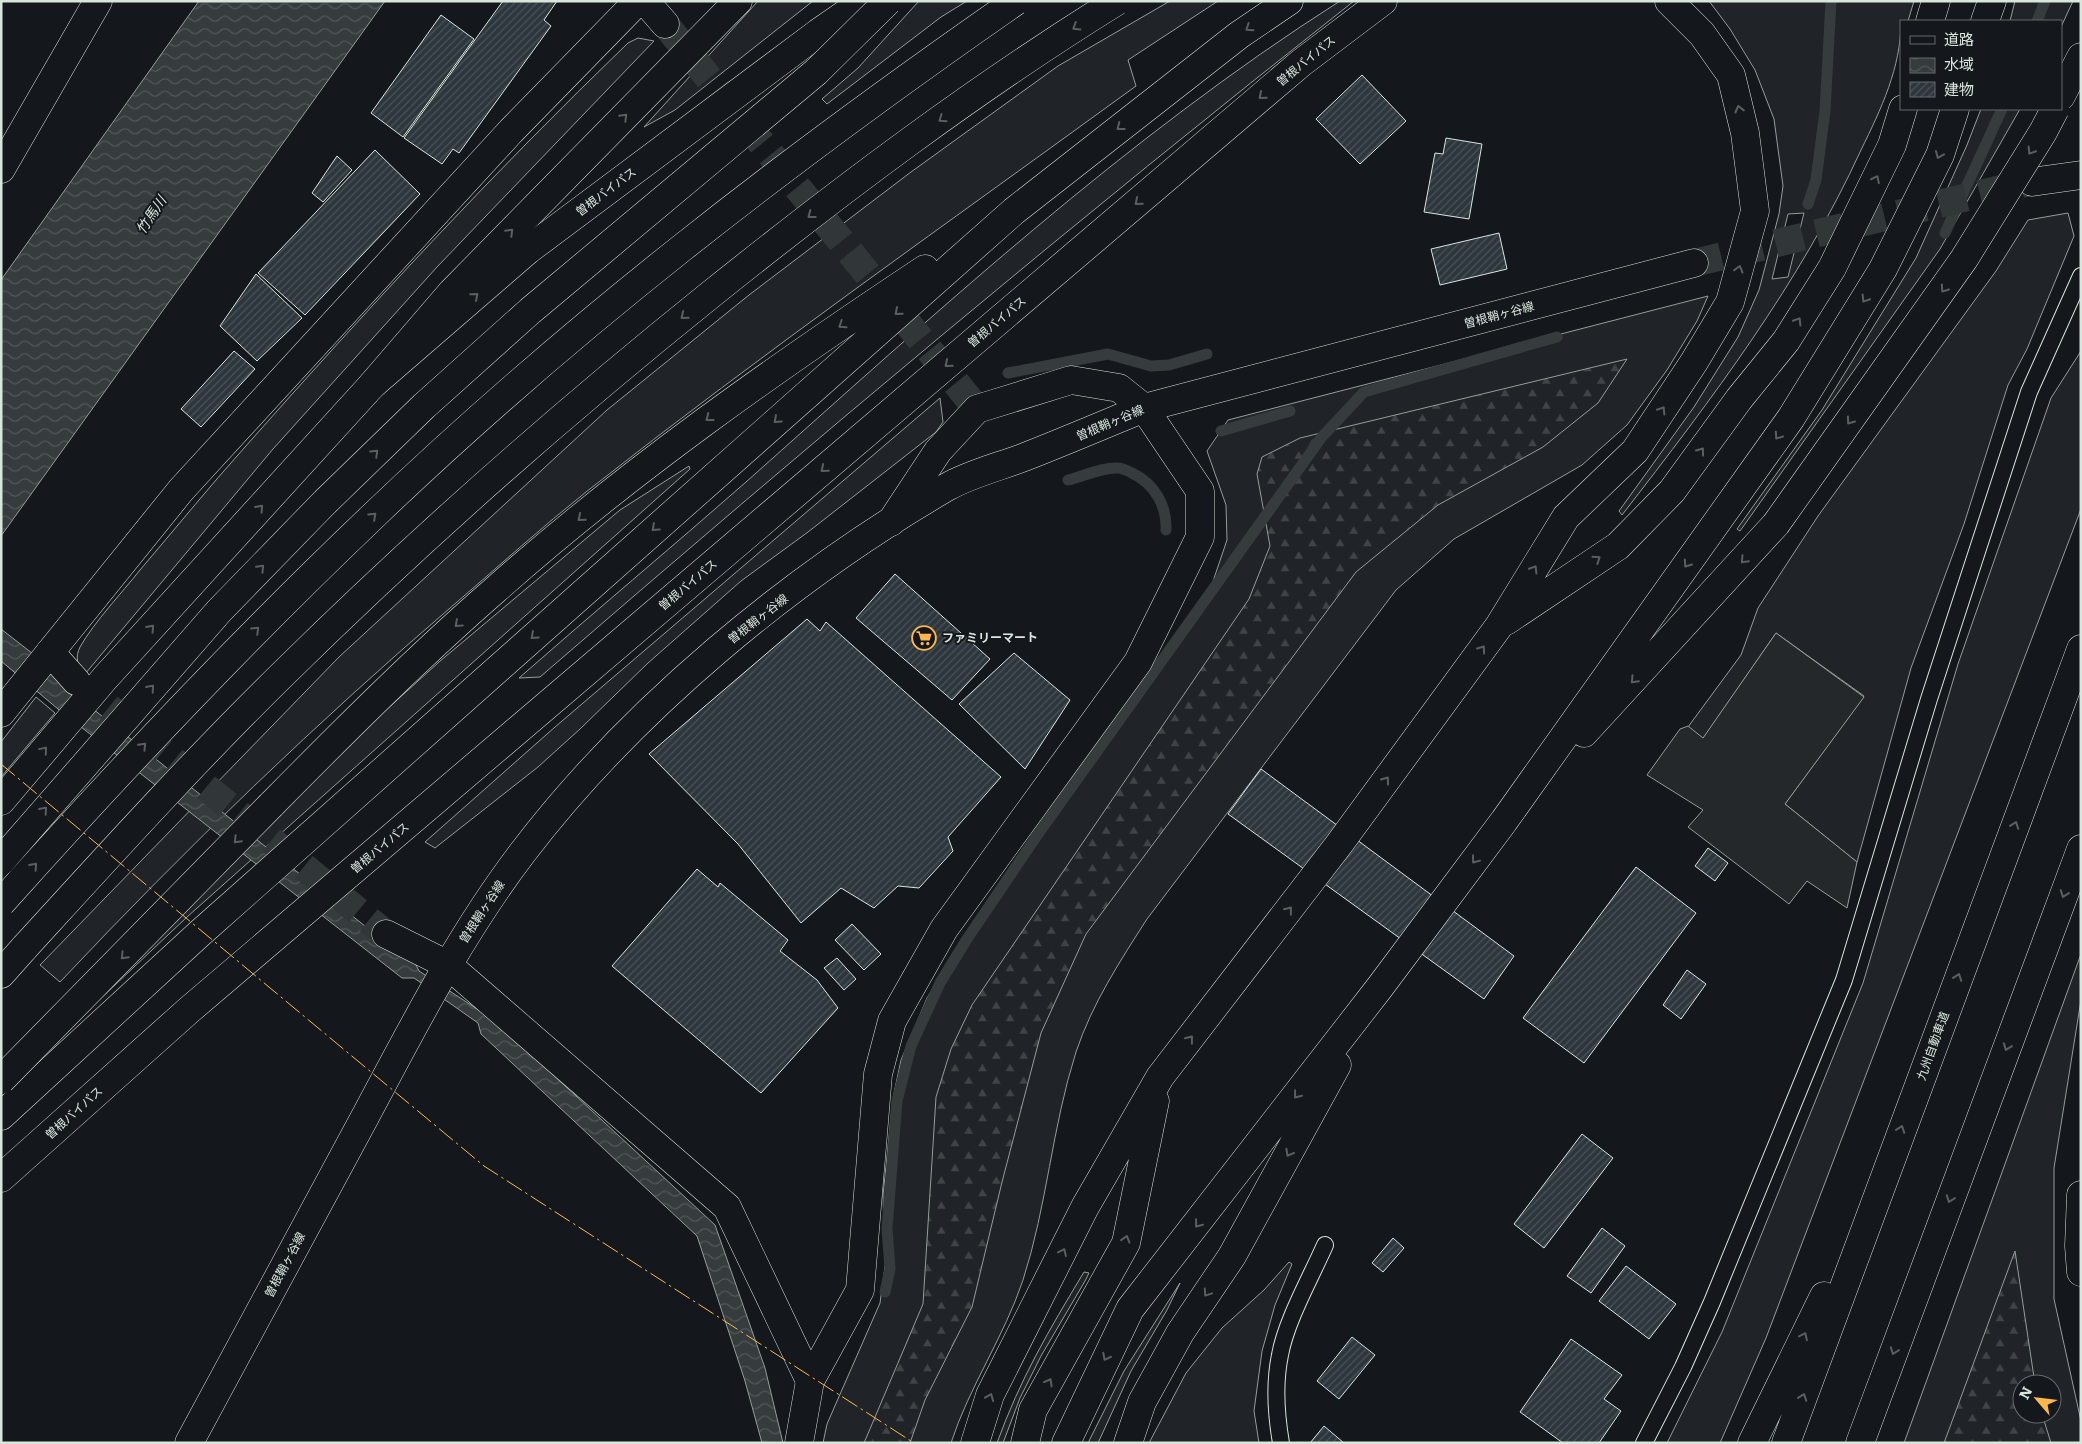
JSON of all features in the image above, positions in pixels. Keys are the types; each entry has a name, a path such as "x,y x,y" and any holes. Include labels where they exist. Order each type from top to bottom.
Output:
{"main road":[{"path":"1,169 98,1"},
{"path":"1,713 181,490 511,131 638,1"},
{"path":"645,1 665,24"},
{"path":"372,385 452,292 738,1"},
{"name":"曽根バイパス","path":"1,801 105,678 372,385 528,250 818,32 864,1"},
{"path":"1,861 219,612 325,502 416,413 530,311 816,72 888,1"},
{"path":"1,903 118,772 247,639 372,516 504,398 639,283 764,185 894,86 1016,1"},
{"path":"1,974 151,810 282,674 418,544 539,436 797,225 934,124 1054,40 1118,1"},
{"path":"1,1116 229,908 1014,211 1238,35 1290,1"},
{"name":"曽根バイパス","path":"1,1178 189,1010 1300,64 1383,1"},
{"path":"975,1443 990,1395 1085,1207 1160,1078 1340,843 1499,626 1566,517 1635,451 1694,362 1730,302 1755,211 1745,133 1731,75 1702,34 1669,1"},
{"path":"1930,20 1936,1"},
{"path":"1985,20 1992,1"},
{"path":"2062,94 2081,57"},
{"path":"1499,626 1618,546 1672,491 1738,399 1786,341 1832,268 1892,146 1904,110"},
{"path":"1066,1443 1130,1310 1380,987 1504,821 1791,418 1883,269 1940,155 1955,110"},
{"path":"1504,821 1776,524 1964,260 2043,132 2054,110"},
{"path":"2032,182 2081,175"},
{"path":"1,1080 380,694 496,588 614,491 734,398 1014,211"},
{"name":"曽根鞘ヶ谷線","path":"189,1443 412,1027 480,913 523,852 594,767 656,706 743,629 851,547 951,485 1068,440 1144,408 1694,263"},
{"path":"799,1443 810,1381 860,1290 878,1074 892,1021 944,929 1138,662 1200,538 1200,491 1144,408 1118,388 1071,380 977,409 938,450 891,522"},
{"name":"九州自動車道","path":"1786,1443 2081,649"},
{"path":"50,652 76,681"},
{"path":"1860,1443 2081,849"},
{"path":"386,934 446,970 727,1207 810,1381"},
{"path":"1128,1443 1142,1402 1180,1333 1232,1256 1380,987"},
{"path":"1025,1443 1033,1410 1126,1243 1160,1078"},
{"path":"1752,1443 1887,1167"},
{"path":"2081,1195 2079,1246 2081,1272"}],"lane":[{"path":"1644,1443 1683,1367 1712,1302 1844,980 1929,699 2029,392 2081,276"},
{"path":"1281,1443 1276,1391 1280,1354 1294,1315 1325,1245"}],"green space":[{"path":"758,1 813,1 675,110 644,127"},
{"path":"919,1 967,1 941,17 827,104 822,99 858,68"},
{"path":"1170,1 1218,1 1128,60 1136,86 790,337 653,440 553,519 405,647 304,739 204,834 60,982 40,965 339,657 607,410 749,295 911,172 1058,66"},
{"path":"1340,1 1354,1 1250,83 943,334 540,677 519,678 718,507 889,355 1034,230 1183,110 1261,54"},
{"path":"1709,1 1914,1 1908,20 1900,20 1898,55 1882,104 1837,199 1811,247 1721,384 1622,515 1619,511 1694,407 1738,337 1759,290 1779,214 1783,186 1774,119 1755,70 1730,29","holes":["1804,213 1788,277 1772,279 1788,214"]},
{"path":"2015,1 2073,1 2062,25 2062,20 2010,20"},
{"path":"638,38 654,41 437,267 273,449 85,674 80,668 77,658 78,651 86,637 218,477 432,241 578,92 628,43"},
{"path":"1981,110 2019,110 1940,249 1740,531 1737,529 1822,410 1916,258 1967,145"},
{"path":"2068,213 2074,236 2027,349 2008,385 1964,524 1911,668 1857,862 1785,804 1864,696 1776,633 1703,739 1688,727 1741,655 1758,608 1818,516 1996,271 2028,220"},
{"path":"1708,296 1697,321 1667,370 1627,425 1582,465 1454,539 1396,590 1147,919 1107,983 1090,1017 1076,1052 1061,1109 1038,1224 1023,1280 1006,1322 958,1422 951,1443 823,1443 827,1424 880,1303 885,1267 883,1195 893,1098 901,1060 927,998 967,934 1025,846 1210,590 1227,540 1226,505 1207,451 1228,420"},
{"path":"2081,351 2081,509 1766,1338 1720,1443 1667,1443 1722,1332 1863,983 1958,664 2051,398"},
{"path":"1627,359 1598,403 1543,447 1438,505 1356,572 1086,934 1041,1033 972,1307 925,1400 910,1443 864,1443 923,1304 936,1097 951,1049 972,1005 1249,599 1270,546 1257,474 1262,457 1300,438"},
{"path":"940,398 943,422 936,432 808,532 741,581 648,663 538,767 435,848 425,842 555,727"},
{"path":"689,466 690,469 187,917 45,1051 179,907 375,720 439,662 620,510"},
{"path":"36,697 55,713 1,777 1,742"},
{"path":"2081,954 2081,1000 2054,1168 2054,1299 2081,1421 2081,1443 1904,1443"},
{"path":"2015,1251 2033,1374 2012,1374 2012,1424 2045,1424 2051,1443 1944,1443"},
{"path":"1289,1262 1292,1264 1275,1305 1262,1351 1254,1411 1259,1443 1149,1443 1186,1373 1222,1328 1264,1290"},
{"path":"1084,1272 1089,1273 1041,1356 1020,1398 1003,1443 997,1443 1025,1376"},
{"path":"1180,1283 1167,1310 1131,1371 1098,1443 1088,1443 1124,1371"}],"shaded area":[{"path":"1776,633 1864,697 1785,804 1857,862 1847,908 1807,881 1789,904 1688,827 1703,810 1647,775 1680,729 1688,726 1703,738"}],"water":[{"name":"竹馬川","path":"199,1 385,1 1,536 1,280"},
{"path":"1,629 64,678 63,685 385,942 413,959 419,971 494,1020 715,1225 765,1368 783,1443 762,1443 745,1381 697,1236 481,1034 478,1023 414,978 402,978 58,709 1,661"}],"building":[{"path":"503,1 557,1 544,20 551,26 459,153 453,149 442,164 404,138"},
{"path":"441,15 474,39 403,137 371,113"},
{"path":"1362,75 1406,121 1360,164 1316,119"},
{"path":"1446,138 1482,144 1469,219 1424,212 1435,153 1443,154"},
{"path":"375,150 420,194 305,315 258,273"},
{"path":"337,156 352,170 323,202 312,193"},
{"path":"1499,233 1507,269 1440,285 1431,249"},
{"path":"256,274 302,318 257,361 220,326"},
{"path":"234,351 255,369 201,427 181,409"},
{"name":"ファミリーマート","path":"895,574 990,659 952,700 856,618"},
{"path":"807,619 820,631 826,622 1001,777 948,837 953,851 919,888 898,886 874,908 841,888 801,923 738,844 649,754"},
{"path":"1014,653 1070,700 1025,769 959,704"},
{"path":"1261,769 1514,956 1484,999 1228,814"},
{"path":"1708,848 1728,863 1715,881 1695,866"},
{"path":"1636,867 1696,913 1584,1063 1523,1018"},
{"path":"697,869 718,887 720,883 788,940 780,951 817,980 838,1008 761,1093 612,966"},
{"path":"852,924 881,954 864,970 835,940"},
{"path":"837,958 856,979 844,990 824,968"},
{"path":"1687,970 1706,984 1681,1019 1663,1005"},
{"path":"1582,1134 1613,1158 1544,1248 1514,1224"},
{"path":"1602,1228 1625,1246 1591,1293 1567,1276"},
{"path":"1393,1238 1404,1248 1383,1272 1372,1263"},
{"path":"1626,1266 1676,1304 1649,1339 1599,1301"},
{"path":"1352,1337 1375,1355 1339,1399 1317,1381"},
{"path":"1571,1339 1622,1375 1604,1399 1621,1411 1599,1443 1563,1443 1520,1412"},
{"path":"1324,1426 1344,1443 1310,1443"}],"waterway":[{"path":"1808,204 1816,180 1825,111 1831,1"},
{"path":"2037,20 2045,1"},
{"path":"1945,233 2002,110"},
{"path":"885,1292 890,1269 887,1228 897,1101 911,1046 940,983 967,939 1038,834 1321,438 1364,392 1557,337"},
{"path":"1008,373 1108,354 1151,366 1169,365 1207,354"},
{"path":"1221,431 1290,411"},
{"path":"1068,480 1112,468 1129,471 1147,483 1158,497 1162,504 1166,530"}],"tunnel":[{"path":"665,24 977,409"},
{"path":"1694,263 2026,183"},
{"path":"76,681 386,934"}],"power":[{"path":"1,764 484,1166 914,1443"}],"place":[{"name":"ファミリーマート","path":"924,638"}]}
